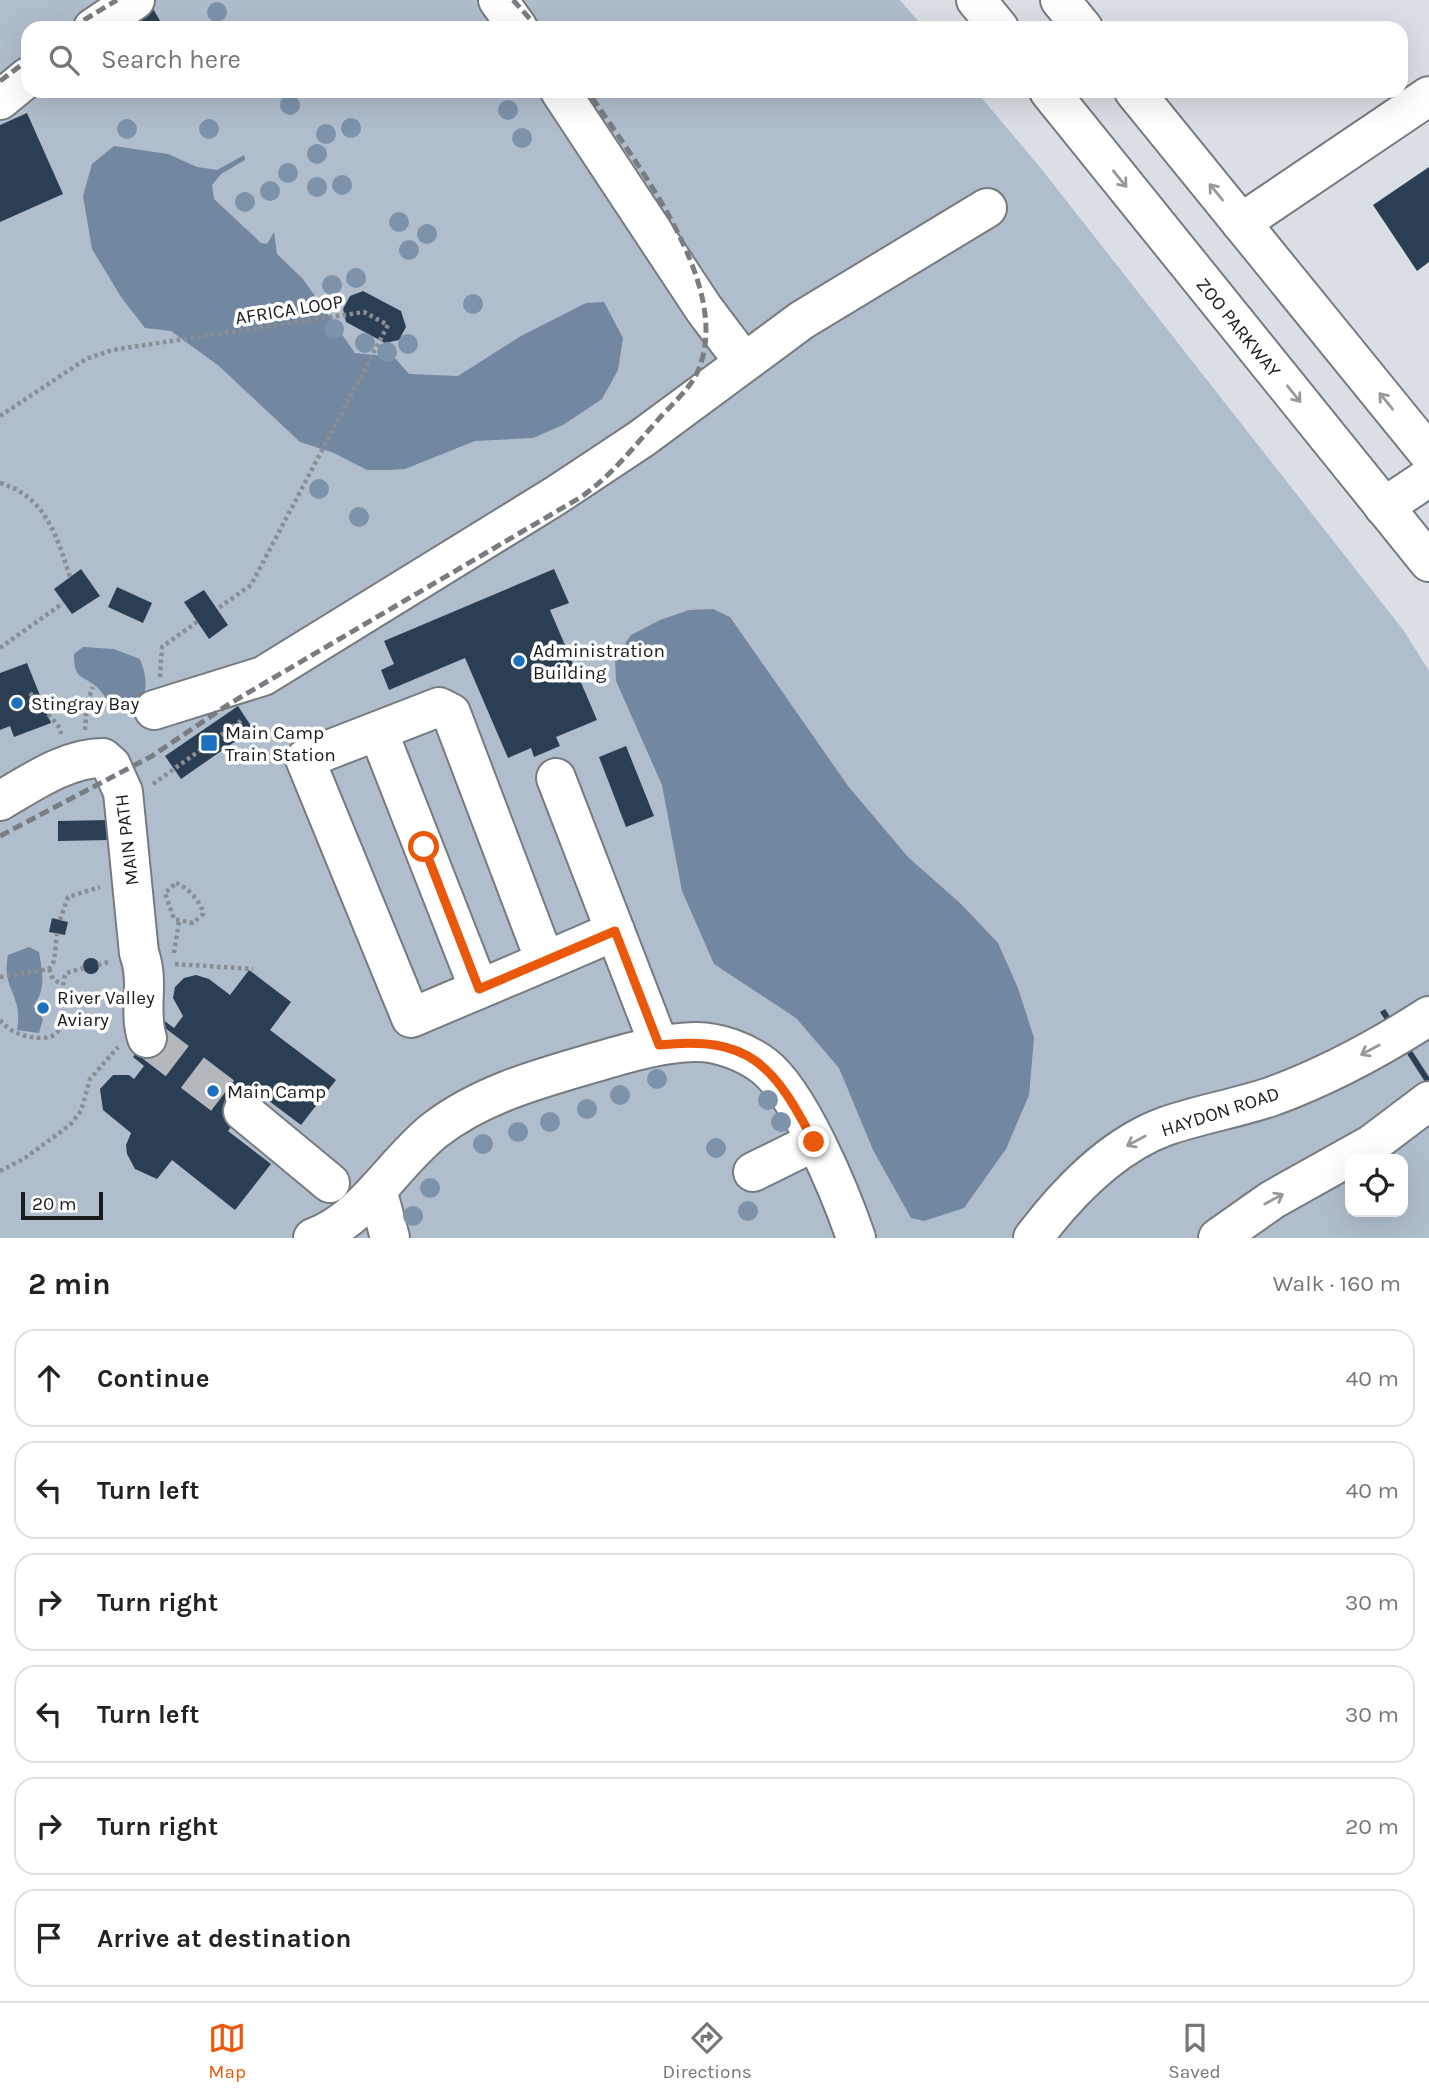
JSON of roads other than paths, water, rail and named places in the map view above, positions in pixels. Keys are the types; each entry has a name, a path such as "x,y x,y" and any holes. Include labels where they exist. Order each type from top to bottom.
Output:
{"street":[{"path":"104,21 135,0"},
{"path":"498,0 513,21"},
{"path":"976,0 993,21"},
{"path":"1060,0 1077,21"},
{"path":"0,100 21,84"},
{"path":"1241,223 1429,96"},
{"path":"565,98 704,309 744,362"},
{"name":"ZOO PARKWAY","path":"1055,98 1429,562"},
{"path":"1140,98 1429,454"},
{"path":"157,696 263,676 566,489 641,439 802,320 987,208"},
{"path":"1384,507 1429,477"},
{"path":"545,961 452,713 439,707 305,760 411,1018 545,961 615,931"},
{"path":"378,731 479,989"},
{"name":"MAIN PATH","path":"0,801 78,762 103,758 111,765 123,792 139,953 144,965 144,1029"},
{"path":"556,778 659,1045"},
{"name":"HAYDON ROAD","path":"1033,1238 1086,1178 1124,1148 1164,1127 1273,1096 1336,1068 1429,1016"},
{"path":"313,1238 378,1193 405,1155 438,1128 492,1096 551,1075 659,1045 697,1041 731,1048 764,1066 789,1095 814,1142 856,1238"},
{"path":"1219,1238 1272,1200 1372,1144 1429,1101"},
{"path":"243,1111 330,1183"},
{"path":"753,1172 814,1142"},
{"path":"378,1193 390,1238"}],"tunnel":[{"path":"147,1038 243,1111"}],"railway":[{"path":"82,21 117,0"},
{"path":"513,0 532,21"},
{"path":"0,81 21,65"},
{"path":"0,836 152,756 229,704 581,497 621,462 689,386 697,373 706,339 703,302 692,264 653,188 593,98"}],"place":[{"name":"Administration Building","path":"519,661"},
{"name":"Stingray Bay","path":"17,703"},
{"name":"Main Camp Train Station","path":"209,743"},
{"name":"River Valley Aviary","path":"43,1008"},
{"name":"Main Camp","path":"213,1091"}]}
